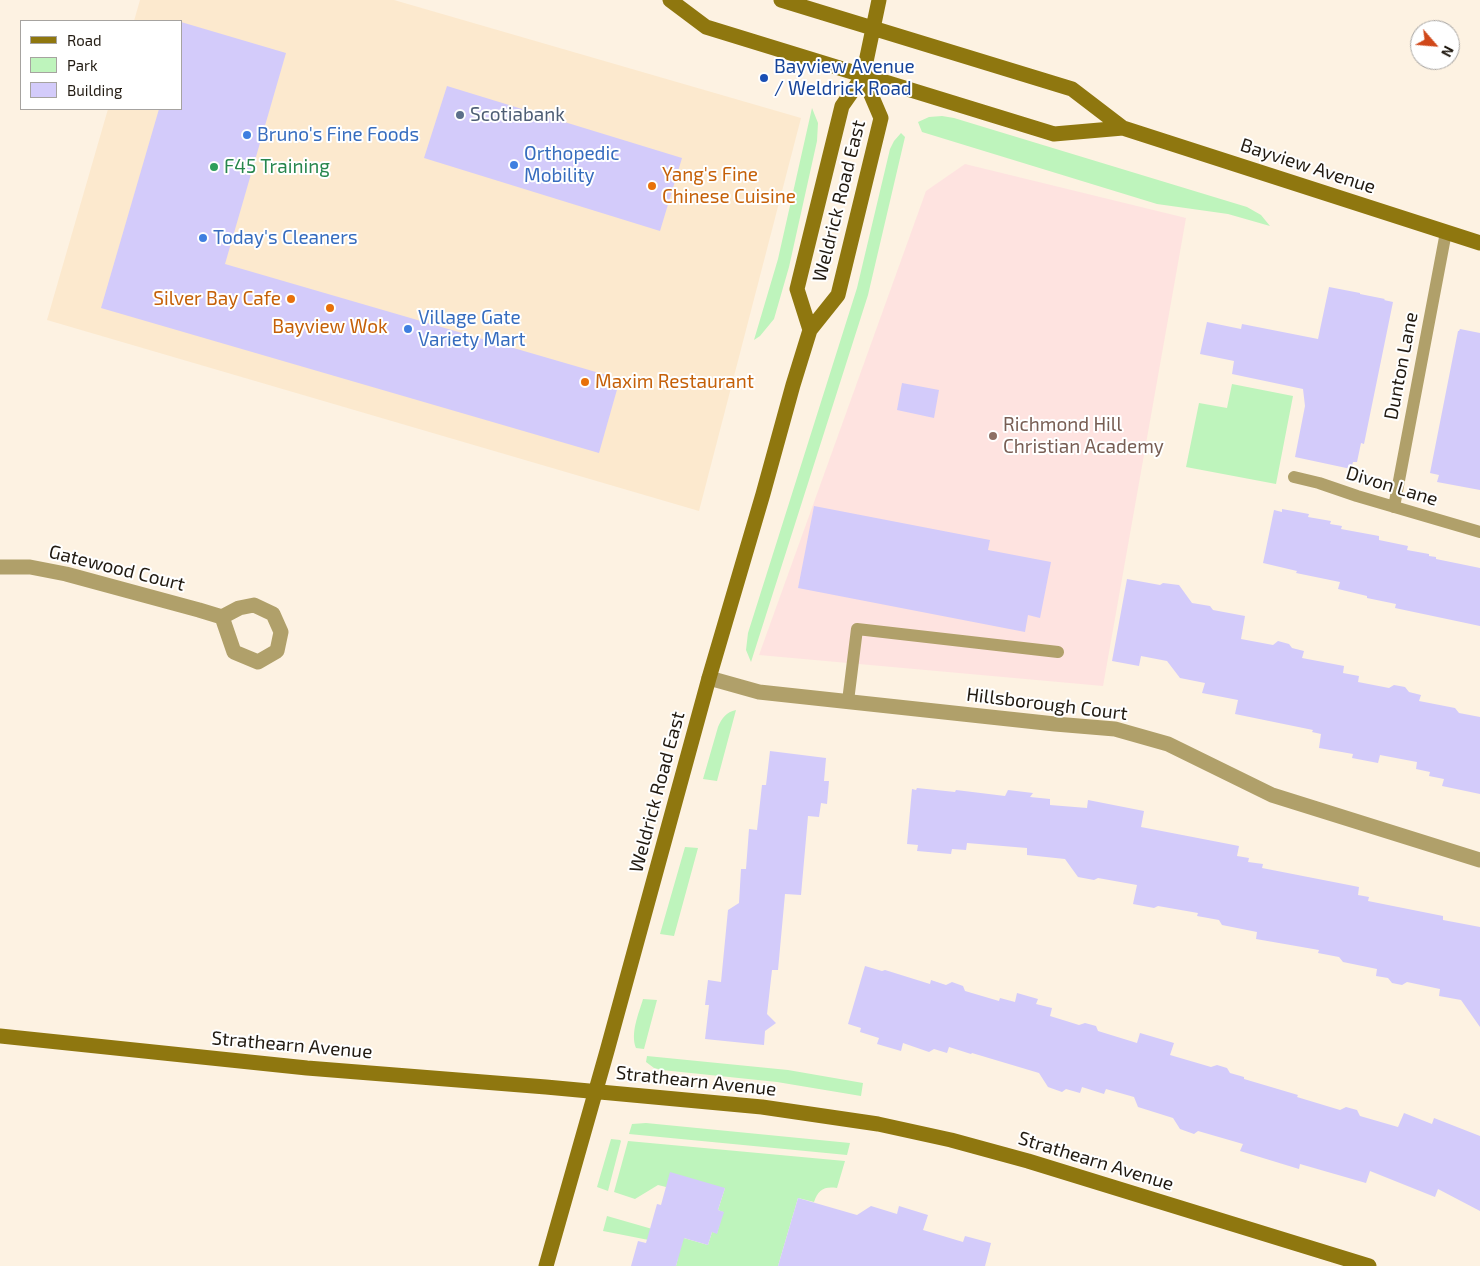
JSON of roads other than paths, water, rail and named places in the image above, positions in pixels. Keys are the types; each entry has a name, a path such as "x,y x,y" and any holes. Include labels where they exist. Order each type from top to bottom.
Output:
{"street":[{"name":"Bayview Avenue","path":"670,0 706,27 1054,134 1123,128"},
{"name":"Bayview Avenue","path":"780,0 1072,89 1123,128 1480,243"},
{"name":"Weldrick Road East","path":"810,330 797,289 842,106 863,76 879,0"},
{"name":"Weldrick Road East","path":"546,1266 708,678 763,494 793,385 810,330 838,295 881,118 863,76"},
{"name":"Gatewood Court","path":"0,567 30,567 66,574 222,617"},
{"name":"Hillsborough Court","path":"708,678 759,692 1115,729 1168,744 1272,795 1480,860"},
{"name":"Strathearn Avenue","path":"0,1036 307,1068 595,1091 762,1107 878,1124 951,1140 1028,1161 1369,1266"}],"lane":[{"name":"Dunton Lane","path":"1394,507 1446,232"},
{"name":"Divon Lane","path":"1294,477 1480,532"},
{"path":"848,701 857,629 1058,652"}],"place":[{"name":"Bayview Avenue / Weldrick Road","path":"764,78"},
{"name":"Scotiabank","path":"460,115"},
{"name":"Bruno's Fine Foods","path":"247,135"},
{"name":"Orthopedic Mobility","path":"514,165"},
{"name":"F45 Training","path":"214,167"},
{"name":"Yang's Fine Chinese Cuisine","path":"652,186"},
{"name":"Today's Cleaners","path":"203,238"},
{"name":"Silver Bay Cafe","path":"291,299"},
{"name":"Bayview Wok","path":"330,308"},
{"name":"Village Gate Variety Mart","path":"408,329"},
{"name":"Maxim Restaurant","path":"585,382"},
{"name":"Richmond Hill Christian Academy","path":"993,436"}]}
